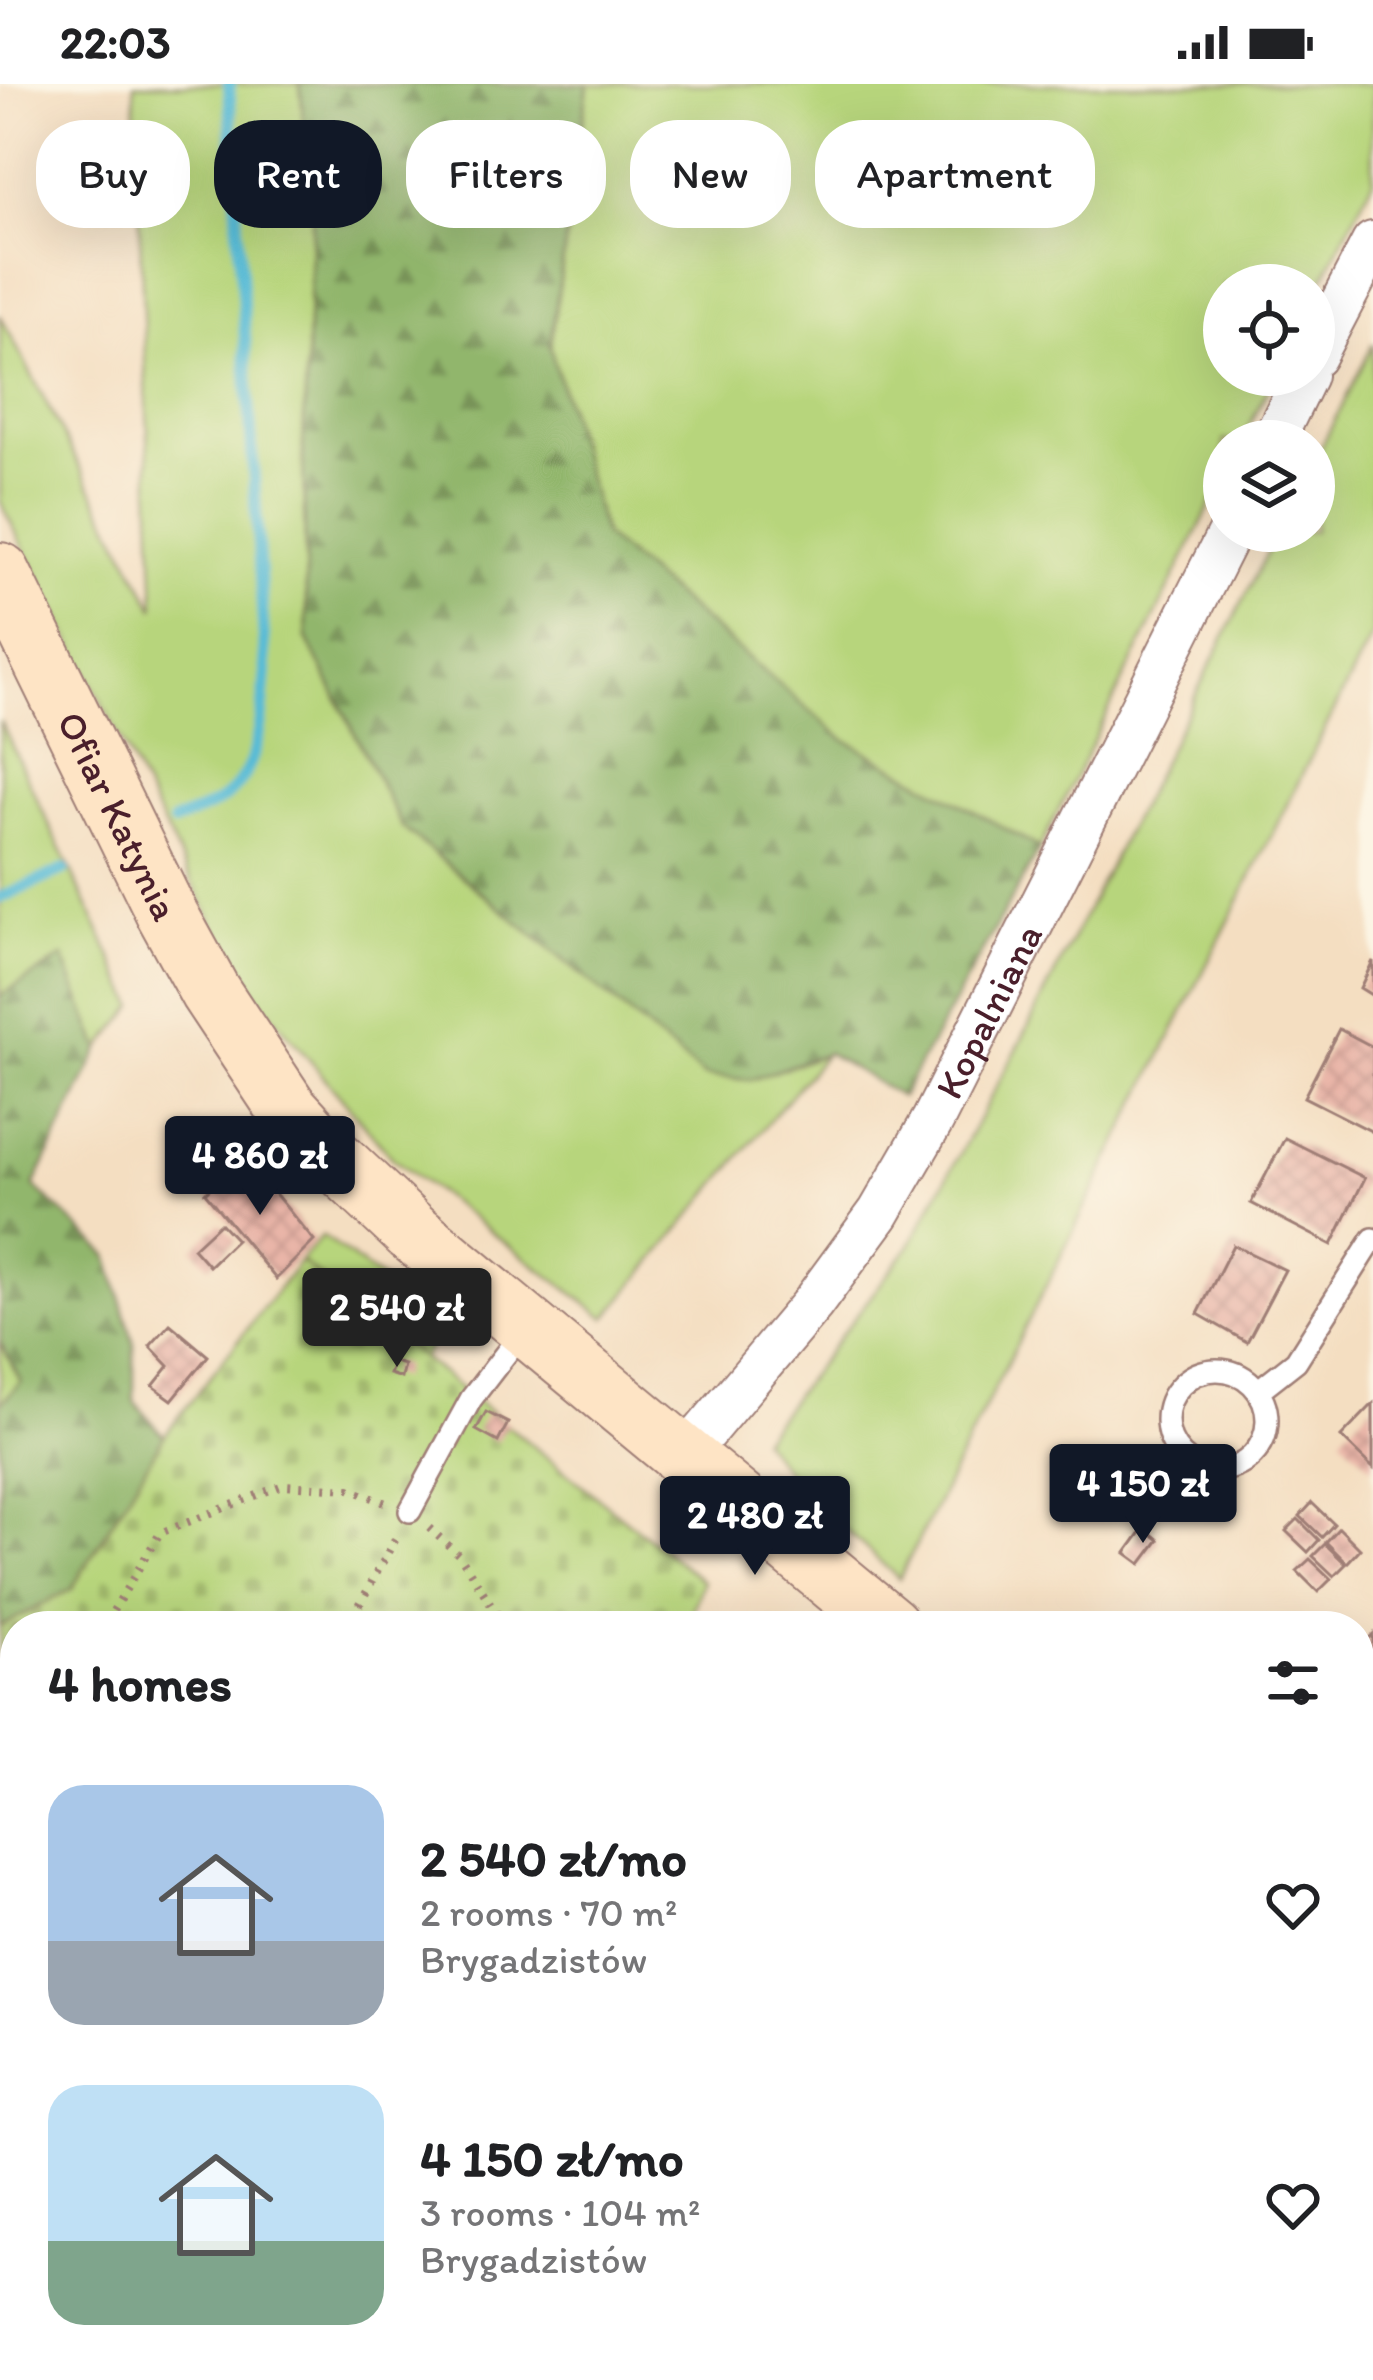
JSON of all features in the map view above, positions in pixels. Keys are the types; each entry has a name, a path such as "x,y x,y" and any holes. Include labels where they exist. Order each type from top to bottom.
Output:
{"street":[{"path":"1335,316 1373,243"},
{"name":"Kopalniana","path":"685,1455 812,1304 879,1214 933,1120 1219,552"},
{"name":"Ofiar Katynia","path":"0,573 119,821 210,992 287,1108 411,1231 871,1611"}],"lane":[{"path":"1259,1390 1296,1361 1373,1239"},
{"path":"410,1511 470,1400 527,1327"},
{"path":"1201,1370 1233,1371 1259,1390 1268,1420 1258,1451 1232,1470 1200,1469 1174,1450 1165,1420 1175,1389 1201,1370"}],"path":[{"path":"112,1611 160,1533 283,1485 350,1489 410,1511 460,1556 496,1611"},
{"path":"356,1611 410,1511"}],"green space":[{"path":"134,84 300,84 304,120 214,120 214,228 312,228 303,449 307,638 402,827 540,939 750,1080 825,1054 606,1318 393,1159 240,977 0,501 0,315 155,609 140,228 190,228 190,120 135,120"},
{"path":"300,84 588,84 583,120 406,120 406,228 567,228 550,348 604,536 842,738 1040,848 901,1097 827,1053 750,1080 704,1076 402,827 307,638 303,449 312,228 382,228 382,120 304,120"},
{"path":"588,84 1373,84 1373,180 1331,264 1203,264 1203,396 1264,396 1252,420 1203,420 1203,520 1040,848 842,738 604,536 550,348 567,228 606,228 606,120 583,120"},
{"path":"1373,344 1373,633 899,1579 796,1484 761,1439 909,1247 1017,1049 1267,552 1335,552 1335,420"},
{"path":"0,721 135,1006 100,1049 63,958 0,996"},
{"path":"63,957 100,1049 34,1186 108,1255 134,1344 134,1401 164,1436 72,1589 30,1611 0,1611 0,1404 21,1382 0,1341 0,996"},
{"path":"322,1236 442,1324 422,1360 300,1261"},
{"path":"300,1261 703,1581 693,1611 30,1611 72,1589 164,1436"},
{"path":"0,1341 21,1382 0,1404"}],"building":[{"path":"1373,961 1373,996 1360,988"},
{"path":"1339,1029 1373,1047 1373,1132 1304,1097"},
{"path":"1285,1138 1365,1178 1332,1245 1251,1203"},
{"path":"245,1157 314,1241 276,1279 205,1193"},
{"path":"220,1223 236,1240 209,1266 193,1248"},
{"path":"1233,1245 1285,1270 1247,1342 1198,1314"},
{"path":"170,1324 208,1356 172,1400 153,1386 169,1366 150,1346"},
{"path":"394,1362 404,1365 401,1378 389,1374"},
{"path":"1373,1404 1373,1468 1341,1437"},
{"path":"486,1412 508,1423 498,1442 476,1430"},
{"path":"1312,1503 1334,1524 1322,1537 1300,1516"},
{"path":"1298,1519 1319,1540 1308,1552 1286,1531"},
{"path":"1144,1528 1159,1540 1141,1564 1126,1553"},
{"path":"1339,1528 1360,1549 1347,1563 1326,1542"},
{"path":"1325,1544 1346,1564 1334,1576 1313,1556"},
{"path":"1310,1559 1331,1579 1318,1592 1297,1571"}],"waterway":[{"path":"174,822 218,802 243,777 257,743 266,671 229,84"},
{"path":"0,898 64,870"}]}
